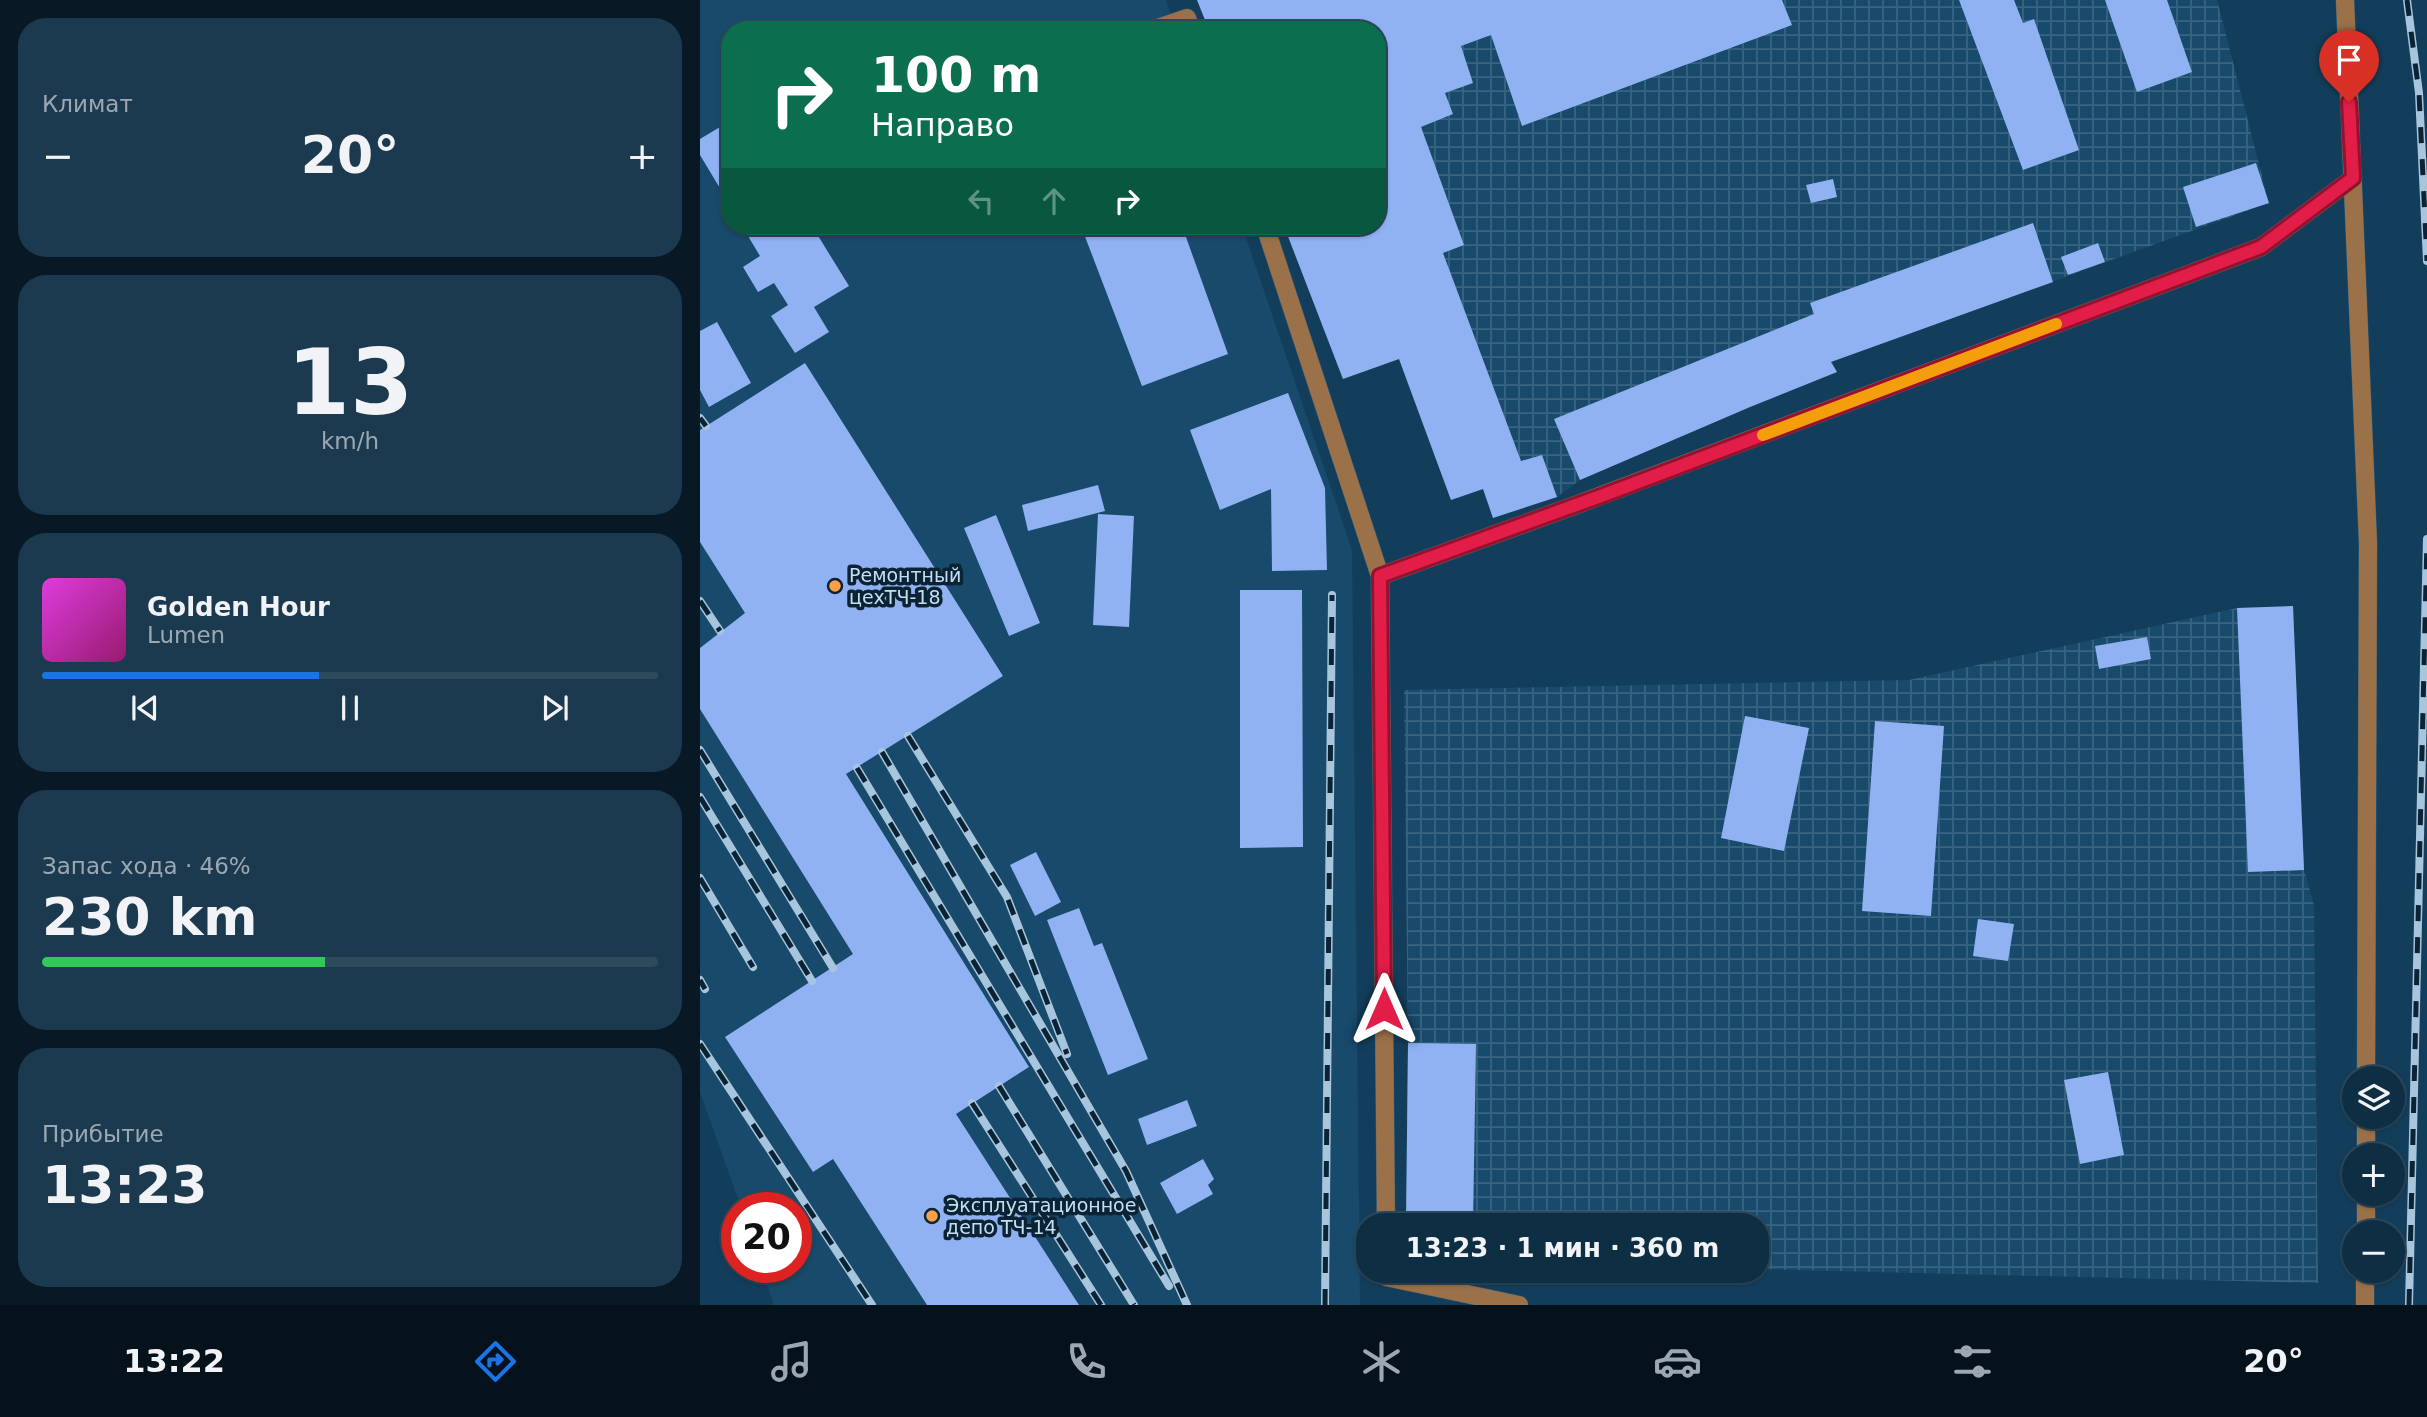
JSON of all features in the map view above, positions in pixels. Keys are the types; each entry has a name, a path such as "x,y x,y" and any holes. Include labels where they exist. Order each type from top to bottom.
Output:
{"street":[{"path":"2344,0 2368,543 2366,1066"},
{"path":"1380,576 2261,247 2353,178"},
{"path":"1268,235 1380,576 1386,1213"},
{"path":"1414,1283 1519,1305"},
{"path":"2365,1283 2365,1305"}],"shaded area":[{"path":"700,0 1166,0 1173,21 721,21 721,235 1245,235 1352,550 1359,1213 1356,1213 1356,1283 1360,1283 1360,1305 774,1305 766,1283 812,1283 812,1192 736,1192 700,1092"},
{"path":"1197,0 2217,0 2269,203 1832,361 1837,372 1580,480 1557,497 1493,518 1483,489 1451,500 1399,359 1343,379 1287,235 1386,235 1386,21 1323,21"},
{"path":"2293,606 2304,870 2314,905 2318,1283 1769,1269 1769,1213 1406,1213 1408,1043 1404,690 1909,680 2237,608"}],"building":[{"path":"1197,0 1782,0 1792,25 1522,126 1491,35 1461,46 1473,83 1445,93 1453,114 1421,127 1464,245 1443,253 1521,461 1542,455 1557,497 1493,518 1483,489 1451,500 1399,359 1343,379 1287,235 1386,235 1386,21 1205,21"},
{"path":"1959,0 2014,0 2023,23 2034,19 2079,150 2023,170"},
{"path":"2105,0 2167,0 2192,72 2137,92"},
{"path":"721,126 721,190 700,155 700,139"},
{"path":"2256,163 2269,203 2196,227 2183,187"},
{"path":"1833,179 1837,197 1811,203 1806,185"},
{"path":"2033,223 2053,282 1831,362 1837,372 1580,480 1554,419 1814,314 1810,303"},
{"path":"747,235 818,235 849,286 814,307 829,332 795,353 771,316 788,305 774,283 758,292 743,267 760,256"},
{"path":"1084,235 1185,235 1228,354 1142,386"},
{"path":"2098,243 2105,262 2068,275 2061,257"},
{"path":"717,322 751,383 709,407 700,390 700,331"},
{"path":"805,363 1003,676 846,774 1029,1067 956,1114 1079,1305 927,1305 833,1159 813,1172 725,1037 853,954 700,709 700,648 745,613 700,542 700,430"},
{"path":"1288,393 1325,488 1327,570 1272,571 1271,489 1220,510 1190,430"},
{"path":"1098,485 1105,511 1028,531 1022,505"},
{"path":"1098,514 1134,516 1129,627 1093,625"},
{"path":"996,515 1040,623 1009,636 964,528"},
{"path":"1240,590 1302,590 1303,847 1240,848"},
{"path":"2293,606 2304,870 2248,872 2237,608"},
{"path":"2147,637 2151,659 2099,669 2095,646"},
{"path":"1745,716 1809,728 1784,851 1721,838"},
{"path":"1875,721 1944,726 1931,916 1862,911"},
{"path":"1036,852 1061,902 1035,916 1010,865"},
{"path":"1079,908 1094,946 1102,943 1148,1059 1108,1075 1047,920"},
{"path":"1978,919 2014,924 2008,961 1973,956"},
{"path":"1408,1043 1476,1044 1473,1213 1406,1213"},
{"path":"2108,1072 2124,1155 2080,1164 2064,1080"},
{"path":"1187,1100 1197,1126 1147,1145 1138,1119"},
{"path":"1203,1159 1214,1179 1208,1185 1213,1194 1177,1214 1160,1183"}],"railway":[{"path":"2407,0 2419,93 2427,261"},
{"path":"700,418 706,426"},
{"path":"2409,1305 2427,539"},
{"path":"1325,1305 1332,595"},
{"path":"700,601 720,631"},
{"path":"908,736 1007,897 1067,1054"},
{"path":"700,750 833,968"},
{"path":"882,752 1126,1171 1187,1305"},
{"path":"857,768 1169,1286"},
{"path":"700,797 812,981"},
{"path":"700,878 753,967"},
{"path":"700,980 705,989"},
{"path":"700,1044 872,1305"},
{"path":"999,1086 1134,1305"},
{"path":"972,1103 1101,1305"}],"slow traffic":[{"path":"1763,435 2056,324"}],"place":[{"name":"Ремонтный цехТЧ-18","path":"835,586"},
{"name":"Эксплуатационное депо ТЧ-14","path":"932,1216"}],"route":[{"path":"1384,1009 1380,576 1601,496 2261,247 2353,178 2349,102"}]}
